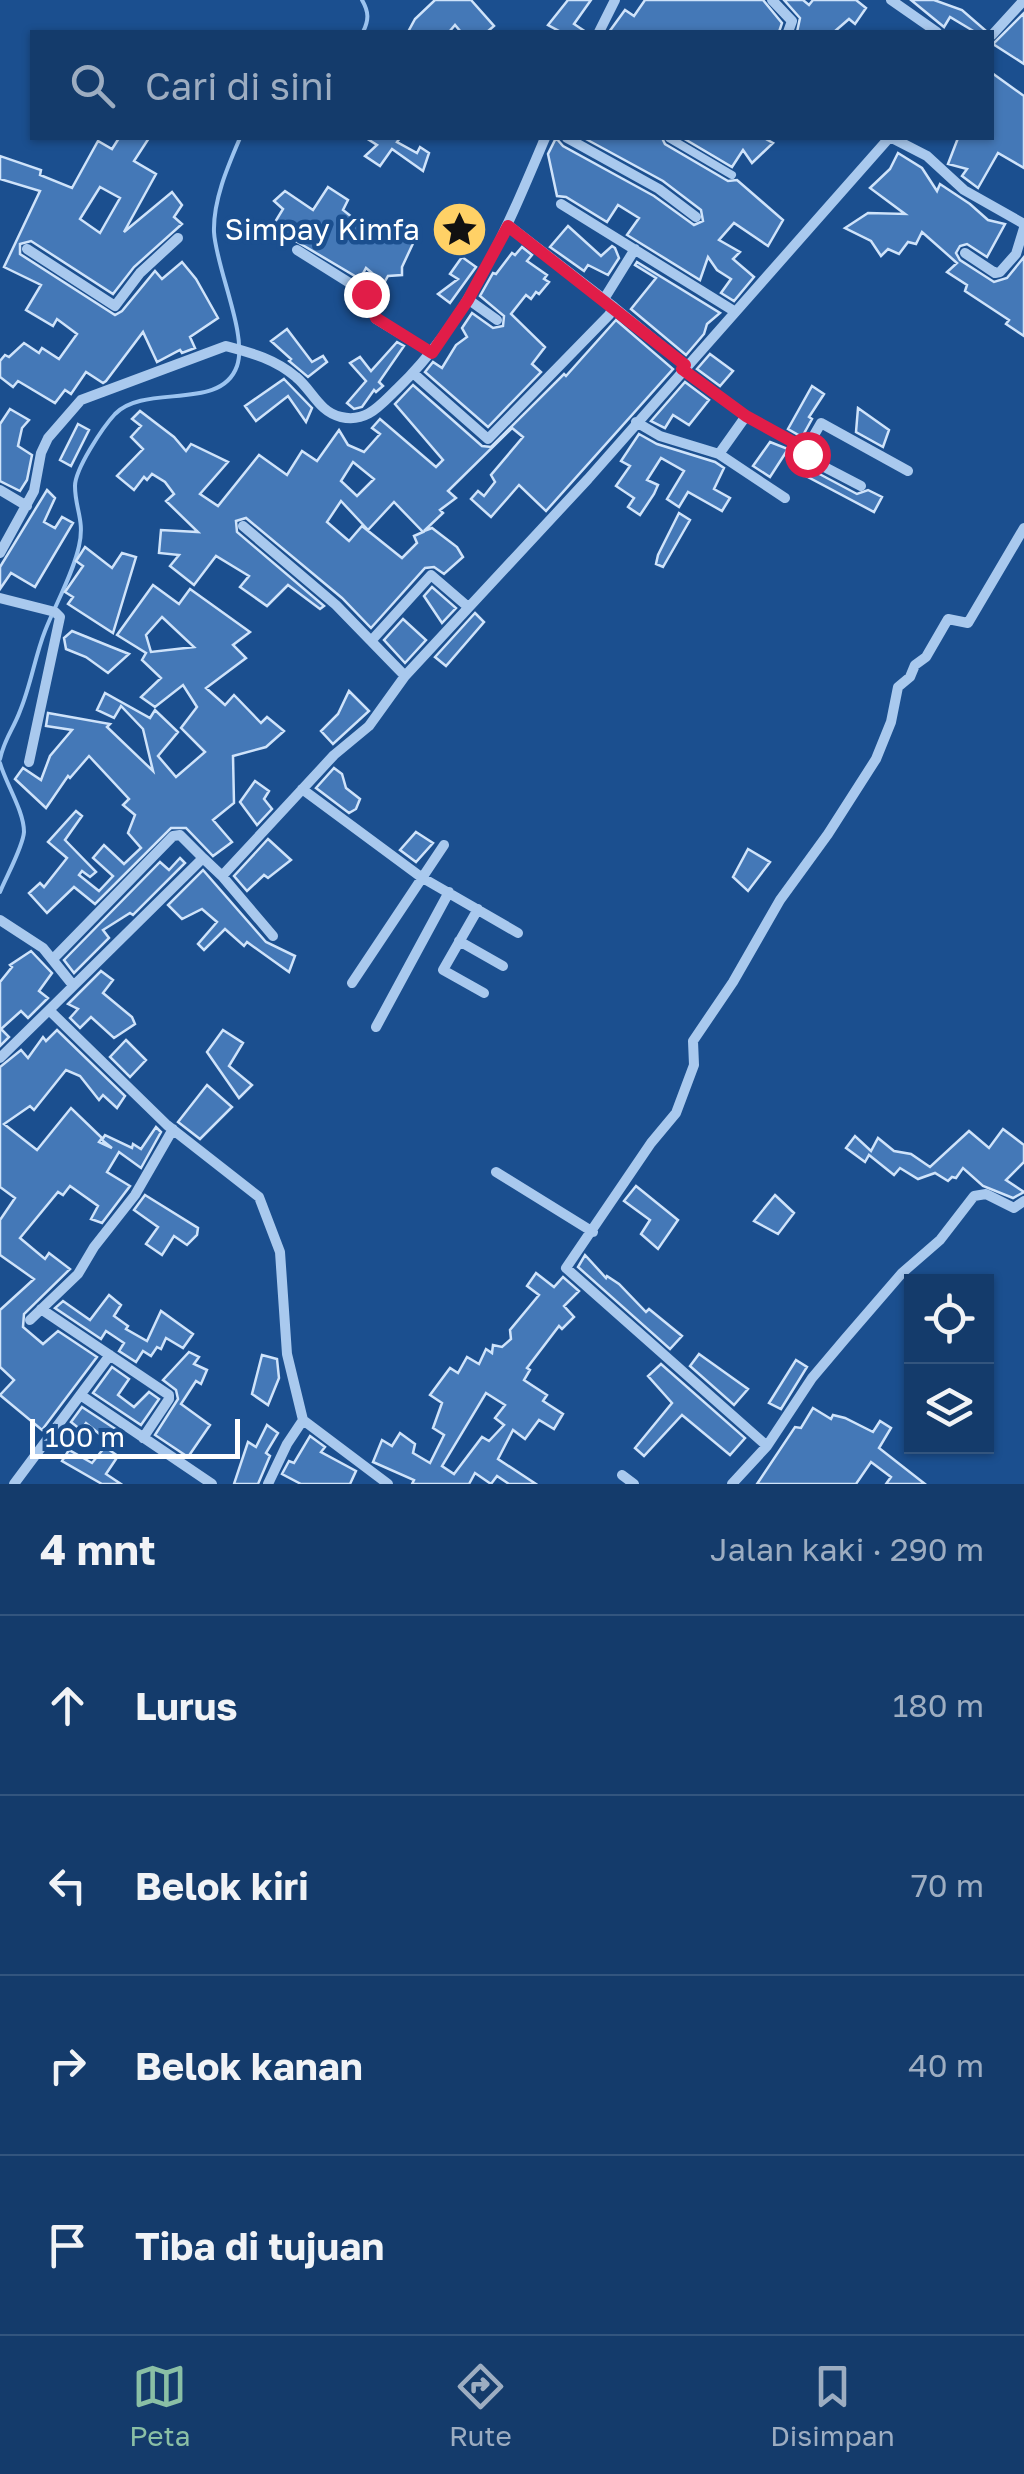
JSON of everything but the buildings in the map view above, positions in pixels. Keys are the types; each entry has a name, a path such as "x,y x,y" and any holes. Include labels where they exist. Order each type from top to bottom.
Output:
{"street":[{"path":"600,30 615,0"},
{"path":"892,0 934,30"},
{"path":"776,2 792,21 789,30"},
{"path":"994,32 1023,4"},
{"path":"0,553 28,506 48,438 81,400 226,346 265,357 294,374 331,414 358,419 371,414 432,353 468,300 508,226 543,140"},
{"path":"571,140 633,172 696,217"},
{"path":"222,876 334,755 369,726 405,676 588,479 683,367 888,140"},
{"path":"894,140 927,156 964,190 1024,226 1016,254 1000,272 995,273 966,254"},
{"path":"561,204 734,311"},
{"path":"508,226 604,298 746,416 806,449 810,460 861,486"},
{"path":"26,249 116,306 140,273 178,238"},
{"path":"604,298 636,249"},
{"path":"298,250 361,290 372,312 432,353"},
{"path":"468,300 498,320"},
{"path":"413,374 488,439 614,307"},
{"path":"719,454 746,416"},
{"path":"636,422 660,436 719,454 785,498"},
{"path":"806,449 821,423 908,472"},
{"path":"0,490 28,506"},
{"path":"242,526 336,605 405,676"},
{"path":"767,1446 566,1268 651,1142 676,1113 694,1066 693,1041 733,982 780,900 876,759 891,722 899,685 910,677 915,664 926,657 948,619 968,623 1024,528"},
{"path":"371,641 431,575 468,606"},
{"path":"0,598 49,611 60,620 29,762"},
{"path":"302,790 421,877 518,932"},
{"path":"53,959 173,836 180,836 222,876 273,936"},
{"path":"352,984 444,846"},
{"path":"0,1058 203,858"},
{"path":"376,1027 448,892"},
{"path":"478,909 443,970 484,994"},
{"path":"2,921 30,938 72,984"},
{"path":"459,941 503,966"},
{"path":"49,1010 173,1130 254,1192 265,1206 280,1252 287,1354 303,1420 370,1479 388,1484"},
{"path":"30,1320 78,1274 138,1191 173,1130"},
{"path":"496,1172 593,1232"},
{"path":"732,1484 767,1446 812,1378 891,1286 940,1240 974,1196 986,1194 1014,1208 1024,1201"},
{"path":"41,1309 169,1395 143,1438"},
{"path":"14,1484 110,1356"},
{"path":"82,1396 212,1484"},
{"path":"268,1484 303,1420"},
{"path":"622,1475 634,1484"}],"lane":[{"path":"672,140 732,175"}],"waterway":[{"path":"362,0 367,16 364,30"},
{"path":"0,759 76,557 81,529 75,486 90,448 115,414 128,405 215,389 228,380 237,366 238,337 216,247 214,220 239,140"},
{"path":"0,763 24,832 0,892"}],"place":[{"name":"Simpay Kimfa","path":"459,229"}],"route":[{"path":"366,294 376,318 432,353 468,300 508,226 685,365 682,369 746,416 806,449 807,454"}]}
